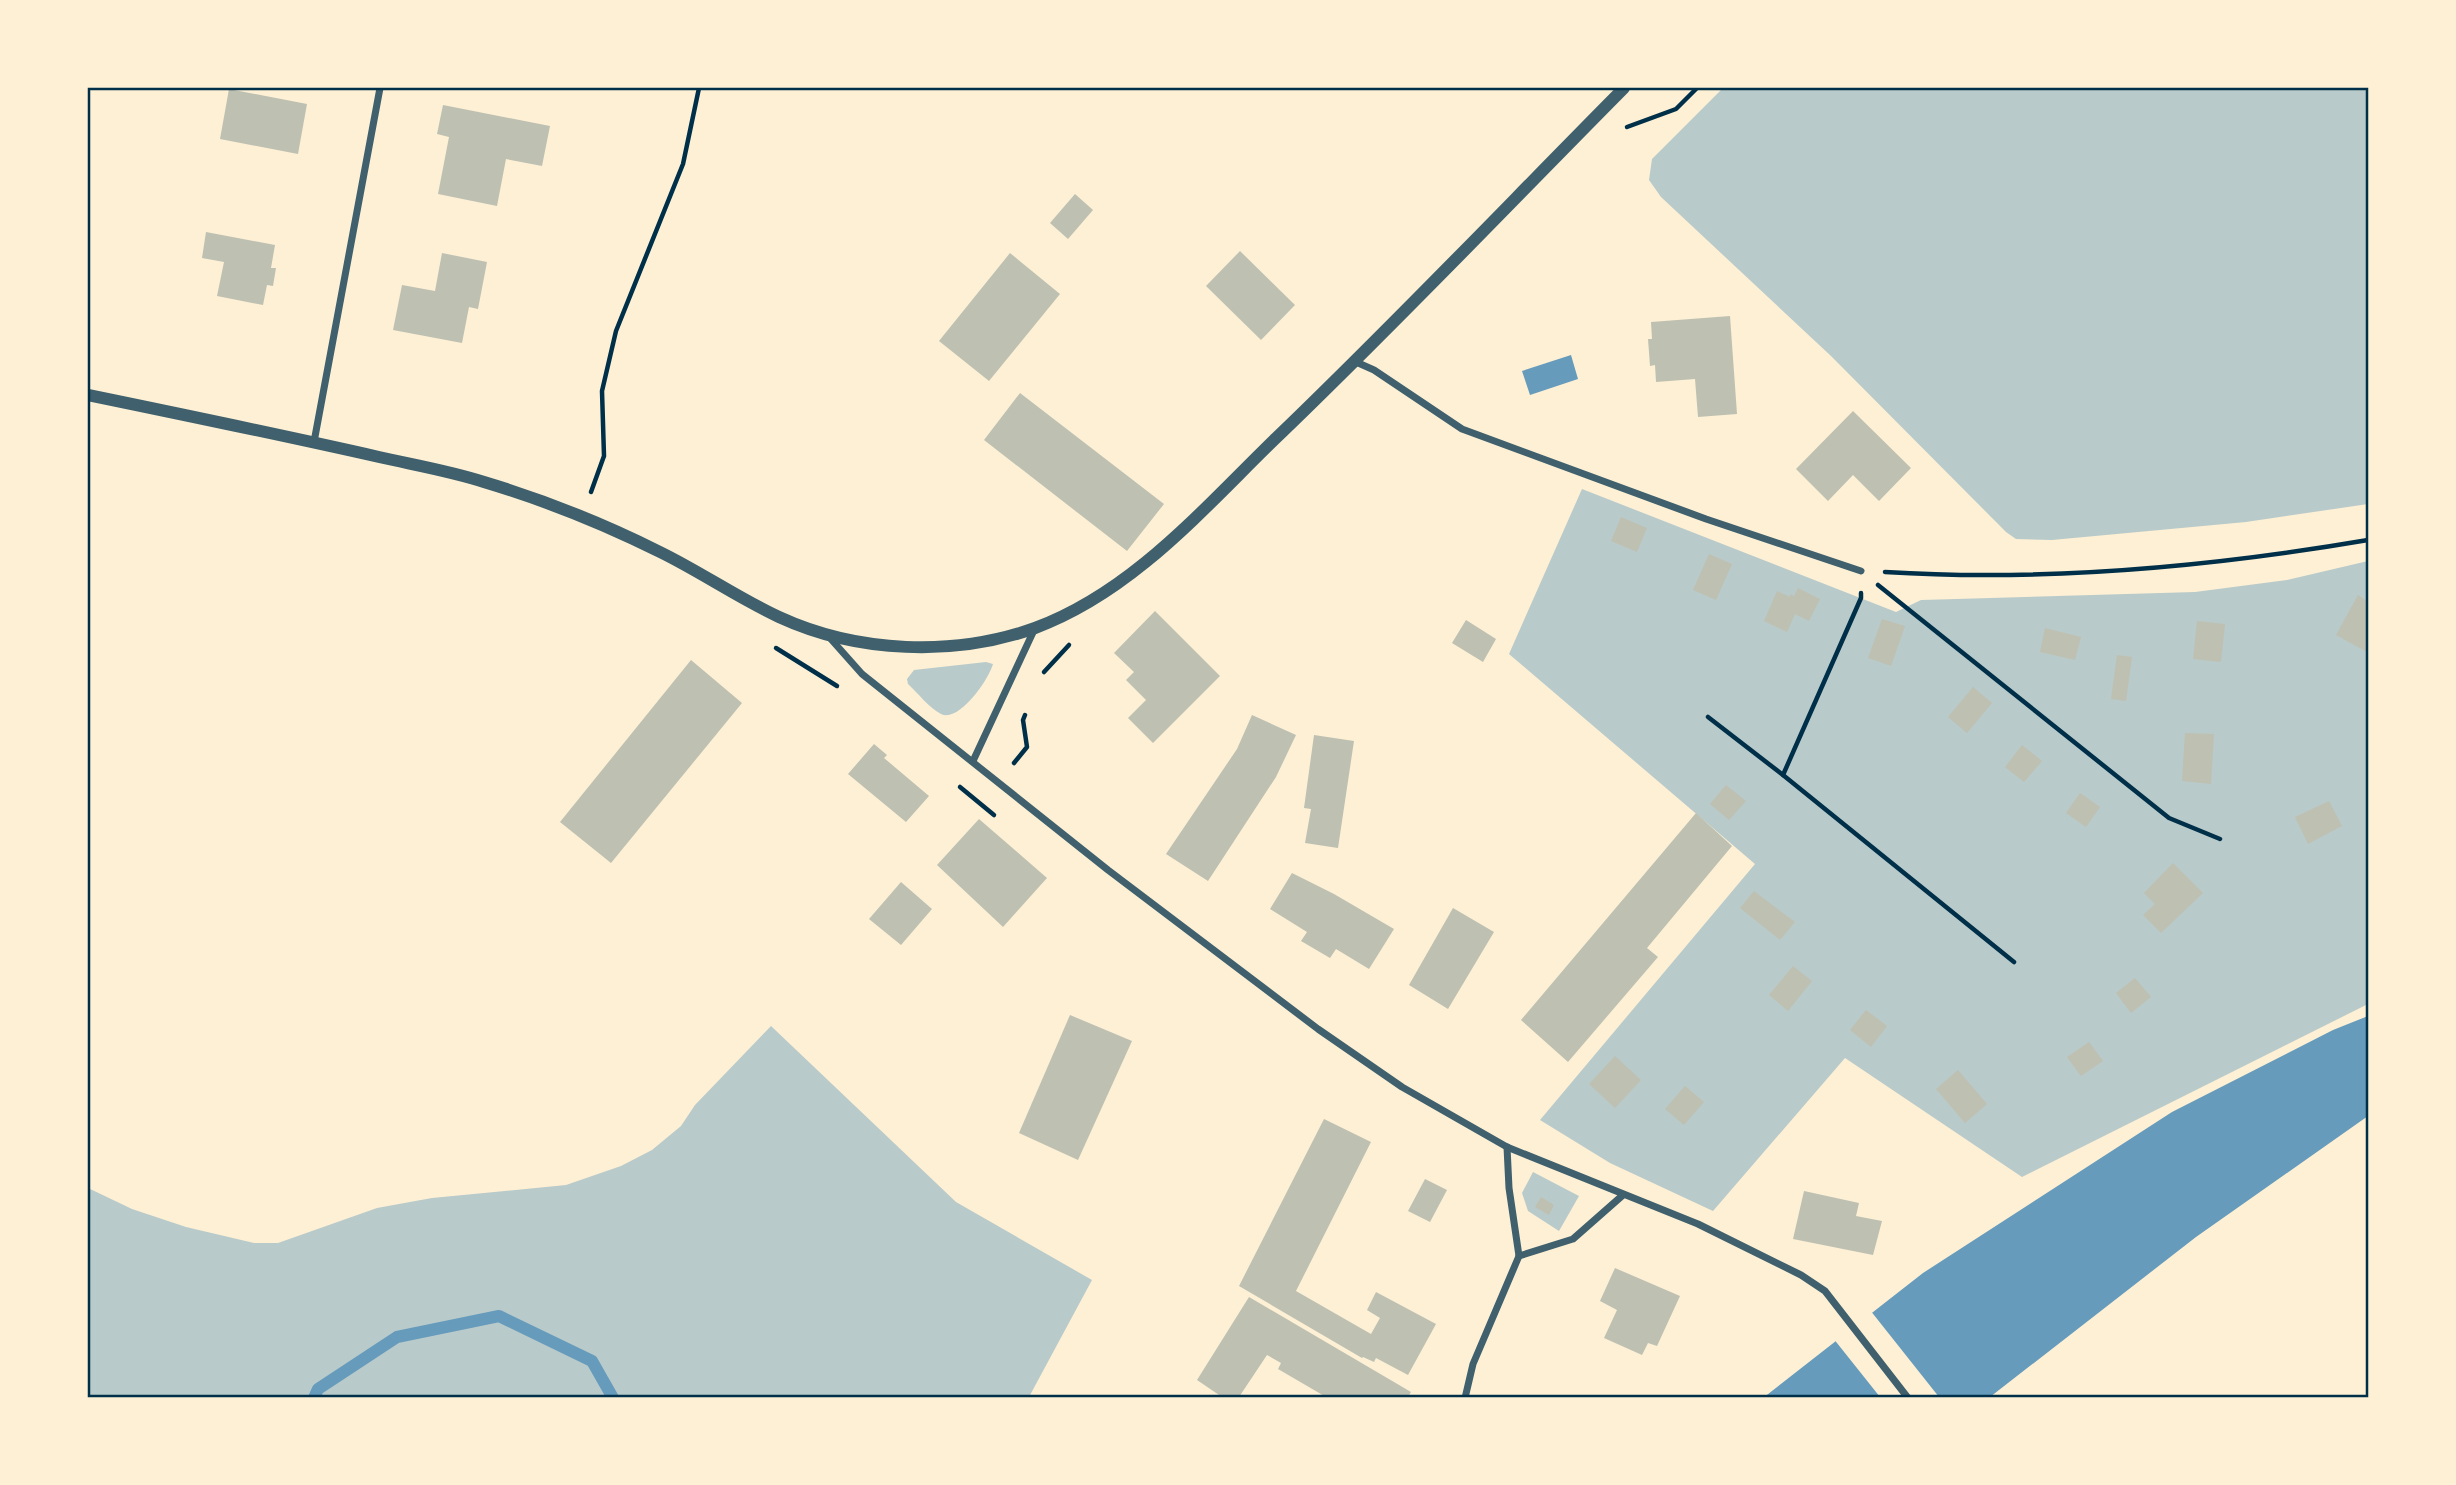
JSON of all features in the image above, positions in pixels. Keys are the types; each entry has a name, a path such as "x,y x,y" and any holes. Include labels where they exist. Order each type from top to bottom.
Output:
{"street":[{"path":"314,442 380,88"},
{"path":"88,395 314,442 483,481 583,517 661,552 779,617 828,634 864,643 916,648 976,643 1036,627 1094,600 1151,559 1356,362 1624,88"},
{"path":"1356,362 1374,370 1462,429 1706,519 1861,571"},
{"path":"974,761 1036,627"},
{"path":"828,634 862,674 1108,870 1318,1029 1402,1087 1507,1147 1698,1224 1801,1275 1825,1291 1908,1398"},
{"path":"1465,1398 1473,1364 1519,1256 1509,1188 1507,1147"},
{"path":"1519,1256 1573,1239 1623,1195"}],"path":[{"path":"583,517 604,456 603,391 617,331 683,164 699,88"},
{"path":"1620,129 1676,109 1697,88"},
{"path":"1861,571 2005,576 2094,572 2209,562 2368,540"},
{"path":"1783,775 1861,598 1861,571"},
{"path":"1861,571 2169,818 2220,839"},
{"path":"773,646 840,689"},
{"path":"1708,717 2014,962"},
{"path":"958,786 980,804"}],"shaded area":[{"path":"1723,88 2368,88 2368,504 2246,522 2052,540 2016,539 1831,356 1661,197 1649,180 1652,159"},
{"path":"1582,489 1896,612 1921,600 2195,592 2287,580 2368,561 2368,1004 2022,1177 1845,1058 1713,1211 1610,1163 1540,1120 1755,864 1509,654"},
{"path":"986,662 993,664 980,689 964,706 948,715 932,708 908,684 907,679 914,670"},
{"path":"771,1026 956,1202 1092,1280 1029,1397 88,1397 88,1188 132,1209 186,1227 254,1243 278,1243 377,1208 432,1198 566,1185 621,1166 652,1150 681,1126 695,1105"},
{"path":"1533,1172 1579,1196 1559,1231 1528,1211 1522,1193"}],"water":[{"path":"1571,355 1578,379 1530,395 1522,371"},
{"path":"2368,1016 2368,1116 2196,1237 1990,1397 1763,1398 1923,1273 2172,1112 2333,1030"}],"pier":[{"path":"1870,1310 1939,1397 1880,1397 1833,1338"}],"building":[{"path":"229,89 307,104 298,154 220,139"},
{"path":"443,105 550,126 542,166 506,159 497,206 438,194 449,137 437,134"},
{"path":"1075,194 1093,210 1068,239 1050,223"},
{"path":"206,232 275,245 271,268 276,268 273,286 267,285 263,305 217,296 224,262 202,258"},
{"path":"1240,251 1295,305 1261,340 1206,286"},
{"path":"442,253 487,262 478,309 469,307 462,343 393,330 402,285 435,291"},
{"path":"1010,253 1060,294 989,381 939,341"},
{"path":"1730,316 1737,414 1698,417 1695,379 1656,382 1655,365 1650,366 1648,339 1652,339 1651,322"},
{"path":"1020,393 1164,504 1127,551 984,440"},
{"path":"1853,411 1911,468 1879,501 1853,475 1828,501 1796,469"},
{"path":"1621,517 1647,528 1637,552 1611,541"},
{"path":"1709,554 1732,564 1716,600 1693,590"},
{"path":"1798,588 1820,599 1809,621 1795,614 1787,632 1764,621 1777,591 1790,597 1790,594 1794,596"},
{"path":"2358,595 2368,602 2367,652 2336,635"},
{"path":"1155,611 1220,676 1153,743 1128,718 1146,700 1126,680 1134,672 1114,653"},
{"path":"1882,619 1905,626 1891,666 1868,658"},
{"path":"1466,620 1496,639 1483,662 1452,643"},
{"path":"2197,621 2225,624 2221,662 2193,659"},
{"path":"2045,628 2081,637 2075,660 2040,652"},
{"path":"2117,655 2132,657 2126,701 2111,699"},
{"path":"691,660 742,703 611,863 560,822"},
{"path":"1973,687 1992,703 1967,733 1948,717"},
{"path":"1252,715 1296,735 1276,777 1208,881 1166,854 1237,749"},
{"path":"2185,733 2214,734 2211,784 2182,781"},
{"path":"1314,735 1354,741 1338,848 1305,843 1311,809 1304,808"},
{"path":"874,744 887,755 884,758 929,796 906,822 848,774"},
{"path":"2022,745 2042,761 2024,782 2005,767"},
{"path":"1726,785 1746,801 1729,820 1710,804"},
{"path":"2080,793 2100,807 2086,827 2066,813"},
{"path":"2329,801 2342,826 2308,844 2295,817"},
{"path":"1696,813 1732,846 1647,948 1658,957 1568,1062 1521,1020"},
{"path":"979,819 1047,878 1003,927 937,865"},
{"path":"2173,863 2203,893 2161,933 2143,915 2155,904 2144,893"},
{"path":"1292,873 1394,929 1369,969 1336,949 1330,958 1301,941 1307,932 1270,909"},
{"path":"901,882 932,909 901,945 869,919"},
{"path":"1754,891 1795,922 1780,940 1740,908"},
{"path":"1453,908 1494,932 1448,1009 1409,985"},
{"path":"1793,966 1812,981 1788,1011 1769,995"},
{"path":"2135,978 2151,997 2131,1013 2116,993"},
{"path":"1866,1010 1887,1026 1871,1047 1850,1030"},
{"path":"1070,1015 1132,1041 1078,1160 1019,1133"},
{"path":"2089,1042 2103,1061 2081,1076 2067,1057"},
{"path":"1615,1056 1641,1080 1615,1108 1589,1084"},
{"path":"1958,1070 1987,1104 1965,1123 1936,1089"},
{"path":"1685,1086 1704,1102 1684,1125 1665,1109"},
{"path":"1324,1119 1371,1142 1296,1291 1371,1334 1380,1318 1367,1310 1376,1292 1436,1324 1408,1375 1376,1358 1374,1362 1362,1358 1239,1286"},
{"path":"1425,1179 1447,1190 1430,1222 1408,1211"},
{"path":"1804,1191 1859,1203 1856,1216 1882,1221 1873,1255 1793,1239"},
{"path":"1541,1197 1554,1205 1549,1215 1535,1207"},
{"path":"1615,1268 1680,1296 1657,1346 1648,1343 1642,1355 1604,1338 1617,1310 1600,1301"},
{"path":"1249,1297 1411,1392 1408,1397 1326,1397 1278,1369 1281,1363 1267,1355 1239,1397 1222,1397 1197,1380"}],"waterway":[{"path":"314,1398 318,1389 397,1337 499,1316 592,1361 613,1398"}]}
